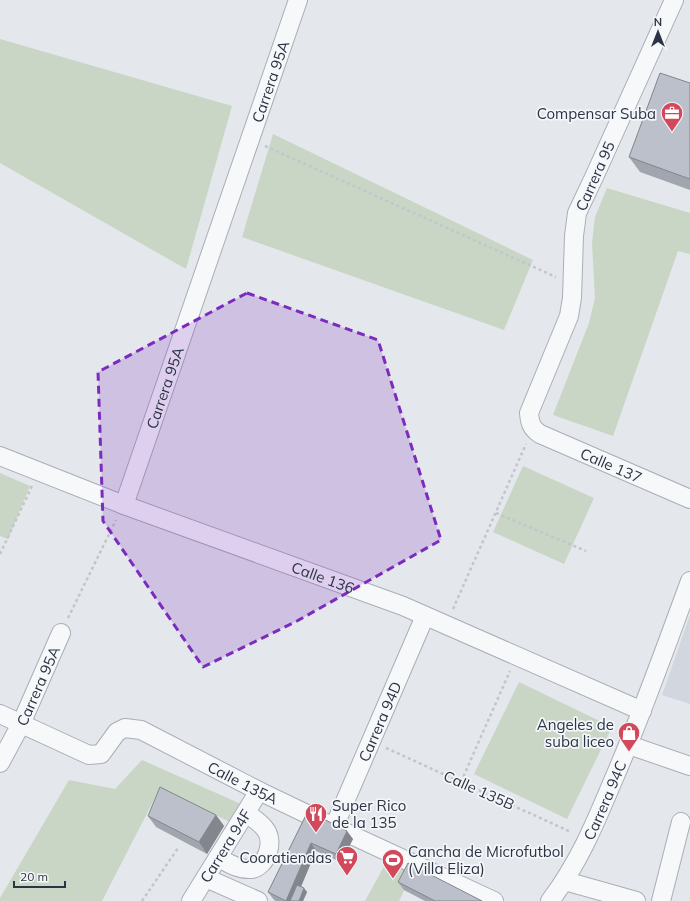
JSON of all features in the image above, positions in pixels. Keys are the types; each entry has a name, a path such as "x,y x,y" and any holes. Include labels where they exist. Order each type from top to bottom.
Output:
{"street":[{"name":"Carrera 95A","path":"124,505 298,0"},
{"name":"Carrera 95","path":"533,429 530,423 529,413 569,316 572,298 574,236 577,213 674,0"},
{"name":"Calle 137","path":"533,429 540,434 690,499"},
{"name":"Calle 136","path":"0,456 124,505 403,606 642,711"},
{"name":"Carrera 94C","path":"550,901 565,880 588,839 629,745 690,581"},
{"name":"Carrera 94D","path":"334,827 425,616"},
{"name":"Carrera 95A","path":"0,763 21,724 61,633"},
{"name":"Calle 135A","path":"0,714 89,755 101,754 117,732 126,728 141,730 259,791 494,901"},
{"path":"629,745 690,766"},
{"name":"Carrera 94F","path":"191,901 219,858 259,791"},
{"path":"219,858 235,866 251,869 261,864 267,854 270,841 267,830 258,821 246,813"},
{"path":"661,901 680,822"},
{"path":"206,878 258,901"},
{"path":"565,880 636,901"}],"path":[{"path":"250,139 572,285"},
{"path":"446,625 533,429"},
{"path":"0,554 39,471"},
{"name":"Carrera 95A","path":"61,633 124,505"},
{"path":"496,513 586,551"},
{"path":"461,782 517,656"},
{"name":"Calle 135B","path":"371,741 588,839"},
{"path":"142,901 178,848"}],"highlighted area":[{"path":"247,293 378,340 441,540 297,621 203,667 103,521 98,372"}],"shaded area":[{"path":"690,615 690,704 662,695"}],"green space":[{"path":"0,39 232,106 186,269 0,163"},
{"path":"273,134 533,260 504,330 242,237"},
{"path":"607,188 690,213 690,254 678,251 613,436 553,415 589,323 595,298 592,243 595,217"},
{"path":"523,466 594,498 564,564 493,532"},
{"path":"0,473 30,486 8,539 0,536"},
{"path":"519,682 612,727 567,819 474,774"},
{"path":"142,760 241,804 232,823 160,788 102,901 0,901 0,898 69,780 115,789"},
{"name":"Cancha de Microfutbol (Villa Eliza)","path":"388,859 414,870 399,901 365,901"}],"building":[{"name":"Compensar Suba","path":"660,73 690,83 690,179 629,157"},
{"path":"160,787 216,815 199,842 148,816"},
{"path":"308,811 347,831 336,854 311,843 286,901 268,892"},
{"path":"408,863 482,901 435,901 398,882"},
{"path":"297,885 304,888 299,901 290,901"}],"place":[{"name":"Compensar Suba","path":"672,132"},
{"name":"Angeles de suba liceo","path":"629,752"},
{"name":"Super Rico de la 135","path":"316,834"},
{"name":"Cooratiendas","path":"347,876"},
{"name":"Cancha de Microfutbol (Villa Eliza)","path":"393,880"}]}
